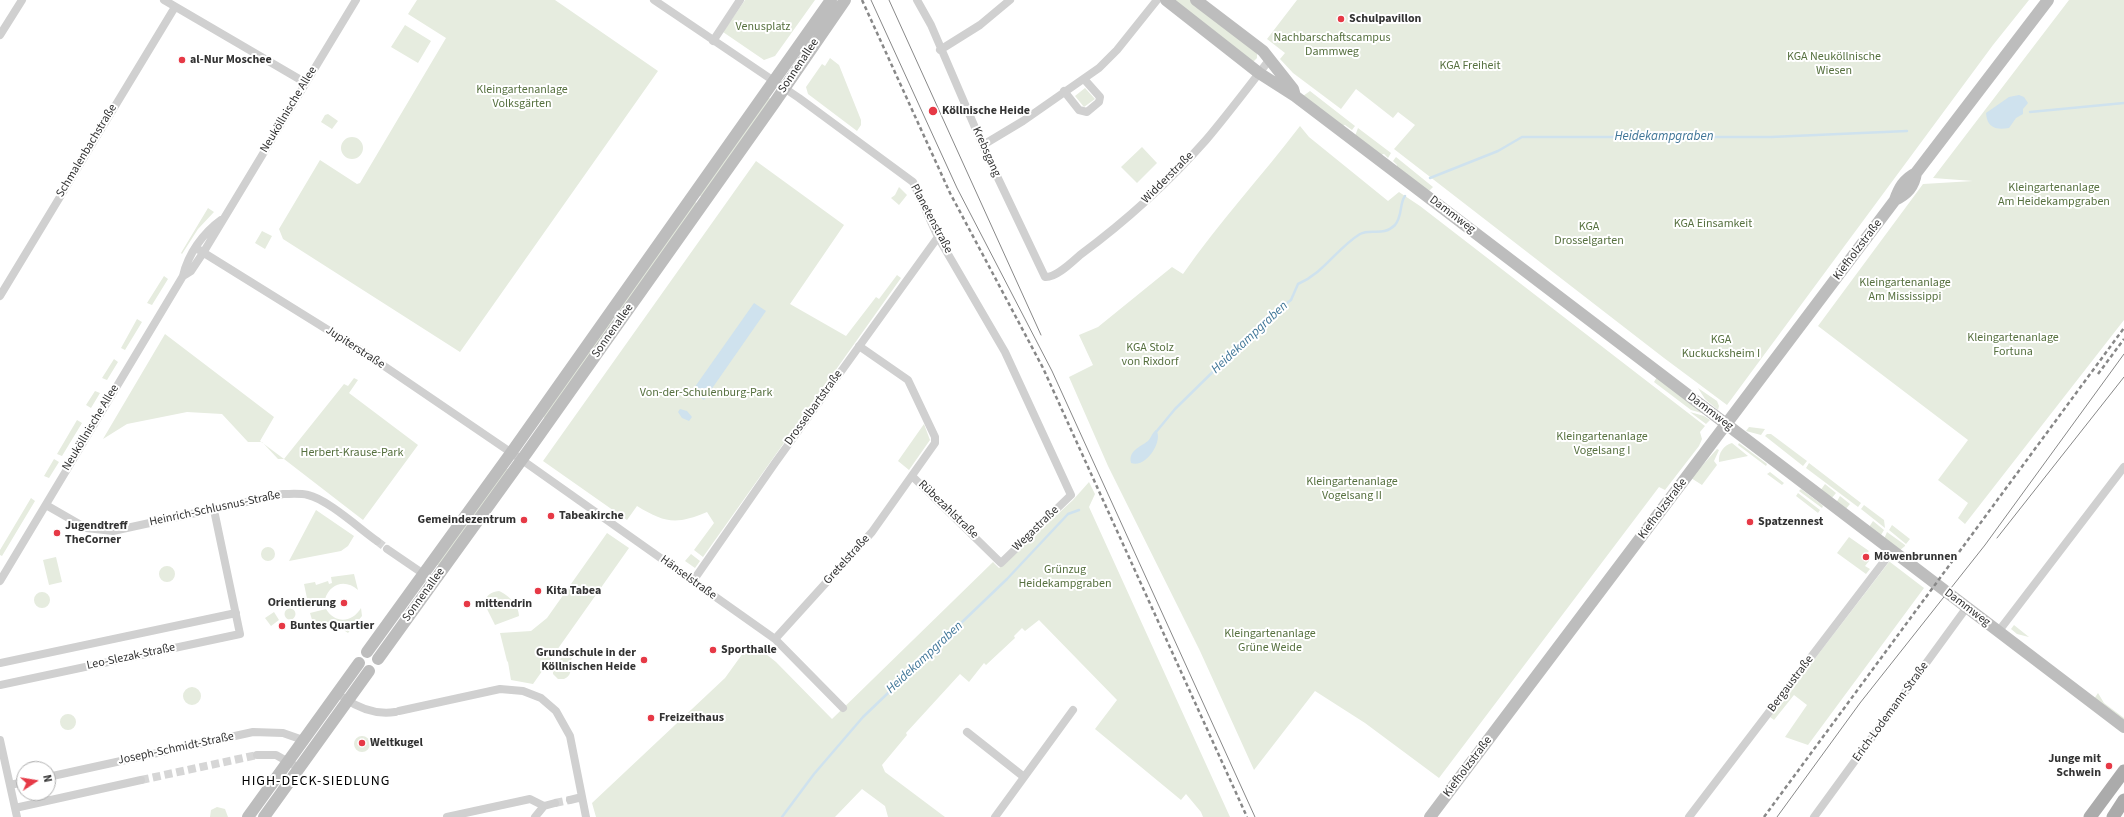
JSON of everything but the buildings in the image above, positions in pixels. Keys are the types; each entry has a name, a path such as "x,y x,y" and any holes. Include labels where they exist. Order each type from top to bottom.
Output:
{"main road":[{"path":"2090,817 2124,771"},
{"path":"2113,817 2124,800"}],"street":[{"path":"0,35 22,0"},
{"path":"164,0 306,83"},
{"name":"Neuköllnische Allee","path":"0,581 183,276 186,265 200,251 210,228 221,220 356,0"},
{"name":"Planetenstraße","path":"654,0 784,89 912,182 938,237 1005,352 1071,495"},
{"path":"713,41 740,0"},
{"name":"Sonnenallee","path":"367,652 511,453 831,0"},
{"name":"Sonnenallee","path":"378,660 522,460 784,89 845,0"},
{"name":"Krebsgang","path":"917,0 931,25 940,50 1042,275 1048,278"},
{"path":"940,50 980,25 1010,0"},
{"path":"983,145 1023,121 1099,68 1117,50 1157,0"},
{"name":"Dammweg","path":"1166,0 1259,73 1295,96 2124,727"},
{"name":"Dammweg","path":"1196,0 1259,48 1270,59 1293,88 1295,96"},
{"name":"Kiefholzstraße","path":"1430,817 1895,200 1898,189 1908,177 1916,173 2048,0"},
{"name":"Schmalenbachstraße","path":"0,296 175,7"},
{"name":"Widderstraße","path":"1048,278 1115,228 1161,187 1210,135 1270,59"},
{"path":"1064,91 1079,110 1087,112 1099,102 1100,98 1084,79"},
{"name":"Drosselbartstraße","path":"693,581 938,237"},
{"name":"Jupiterstraße","path":"200,251 365,353 522,460"},
{"name":"Rübezahlstraße","path":"859,346 908,380 935,437 935,443 912,476 1001,562"},
{"name":"Hänselstraße","path":"522,460 775,639 843,708"},
{"path":"1998,632 2124,467"},
{"name":"Gretelstraße","path":"775,639 872,532 912,476"},
{"name":"Heinrich-Schlusnus-Straße","path":"46,505 79,525 104,531 214,510 283,494 309,495 321,500 377,541"},
{"name":"Wegastraße","path":"1001,562 1071,495"},
{"name":"Leo-Slezak-Straße","path":"0,685 240,634 214,510"},
{"path":"387,549 434,582"},
{"name":"Bergaustraße","path":"1689,817 1892,551"},
{"name":"Erich-Lodemann-Straße","path":"1814,817 1967,607"},
{"name":"Leo-Slezak-Straße","path":"0,663 236,613"},
{"path":"248,817 358,663"},
{"path":"264,817 369,671"},
{"path":"337,693 348,701 369,712 397,712 500,690 523,691 541,698 556,711 570,736 586,817"},
{"path":"995,817 1073,710"},
{"name":"Joseph-Schmidt-Straße","path":"56,775 253,732 283,733 303,740"},
{"path":"967,732 1024,777"},
{"path":"0,740 17,817"},
{"path":"257,755 269,754 288,760 299,768"},
{"name":"Joseph-Schmidt-Straße","path":"15,808 141,780"},
{"path":"10,785 16,784"},
{"path":"570,800 582,797"},
{"path":"447,817 530,799 544,806"},
{"path":"535,817 544,806 555,803"}],"green space":[{"name":"Kleingartenanlage Volksgärten","path":"417,0 555,0 658,71 460,352 283,239 279,229 320,160 357,184 360,183 446,38 408,14"},
{"name":"Venusplatz","path":"745,0 815,0 775,56 764,60 723,32"},
{"path":"1173,0 1190,0 1253,48 1257,54 1257,58 1253,62"},
{"path":"1297,0 2029,0 1993,45 1727,405 1394,149 1415,125 1398,112 1393,118 1356,89 1341,109 1293,73 1280,59 1285,53 1267,39"},
{"path":"2069,0 2124,0 2124,320 1965,524 1958,518 1968,503 1938,480 1968,440 1818,326 1923,184 1973,181 1933,178"},
{"path":"405,25 431,41 418,63 391,47"},
{"path":"830,58 839,65 861,120 861,125 857,131 808,94 806,87 822,64 825,66"},
{"path":"1085,88 1095,99 1084,107 1075,96"},
{"path":"1310,91 1355,126 1352,130 1345,125 1341,126 1303,96"},
{"path":"768,97 772,100 703,198 699,195"},
{"path":"328,114 338,121 332,129 321,122 325,115"},
{"path":"1300,126 1309,137 1388,201 1399,192 1420,206 1705,426 1700,432 1702,439 1699,446 1665,490 1659,487 1439,778 1365,723 1315,691 1254,770 1200,651 1108,466 1069,377 1093,365 1079,335 1098,327 1172,267 1183,274 1211,236"},
{"path":"1358,128 1391,153 1388,158 1384,154 1380,155 1355,136"},
{"path":"352,137 360,140 363,148 360,156 352,159 344,156 341,148 344,140"},
{"path":"1142,147 1157,163 1137,183 1121,167"},
{"path":"1396,157 1433,187 1429,191 1397,169 1397,165 1393,161"},
{"name":"Von-der-Schulenburg-Park","path":"756,161 844,225 790,304 846,336 876,297 879,299 897,275 901,278 703,557 694,550 714,523 707,512 687,519 671,520 655,516 637,506 627,520 543,461"},
{"path":"899,187 907,195 899,205 891,198 895,195"},
{"path":"694,201 699,205 617,320 613,317"},
{"path":"208,208 214,212 198,229 182,254 181,253"},
{"path":"262,231 272,236 265,249 255,243"},
{"path":"164,276 168,279 152,305 147,303"},
{"path":"137,319 142,322 125,350 121,348"},
{"path":"611,319 615,323 546,419 542,416"},
{"path":"165,334 274,417 260,441 261,442 248,442 222,414 187,412 127,424 103,439"},
{"path":"114,359 118,362 107,380 102,378"},
{"path":"1657,377 1705,414 1691,410 1654,382"},
{"name":"Herbert-Krause-Park","path":"354,378 358,380 349,393 418,445 363,520 284,459 344,384 348,386"},
{"path":"1698,388 1717,401 1719,406 1718,410 1705,399"},
{"path":"95,391 100,393 91,408 86,405"},
{"path":"1690,412 1704,416 1710,420 1706,424"},
{"path":"77,420 82,423 62,456 57,454"},
{"path":"924,424 930,440 909,470 898,461"},
{"path":"1749,427 1765,429 1761,435 1746,431"},
{"path":"1767,434 1771,434 1807,461 1803,466 1765,436"},
{"path":"1732,443 1748,456 1719,462 1719,456 1722,450"},
{"path":"1739,443 1767,464 1766,466 1738,445"},
{"path":"264,444 284,459 278,459"},
{"path":"1717,449 1719,450 1714,461 1717,465 1702,485 1691,478"},
{"path":"54,459 59,462 49,478 44,476"},
{"path":"1809,463 1861,503 1858,507 1806,468"},
{"path":"506,468 509,470 439,566 436,564"},
{"path":"1770,472 1784,483 1782,485 1767,474"},
{"name":"Grünzug Heidekampgraben","path":"1089,482 1095,494 1089,507 1230,817 1203,817 1201,812 1186,794 1181,800 1095,729 1117,700 1039,620 1025,631 1022,628 1014,636 1015,638 986,665 984,663 969,682 960,674 906,733 907,735 882,765 885,772 945,817 888,817 885,806 862,789 835,817 596,817 592,803 725,678 751,642 776,662 832,719 993,562 999,568 1073,500"},
{"path":"1825,484 1836,493 1831,499 1820,491"},
{"path":"1801,489 1821,504 1823,506 1822,508 1799,491"},
{"path":"1798,493 1820,510 1818,513 1796,496"},
{"path":"1840,496 1850,504 1845,510 1836,503"},
{"path":"31,498 35,501 2,556 0,555 0,550"},
{"path":"1864,505 1884,520 1885,528 1861,509"},
{"path":"316,510 354,536 348,546 341,551 289,561"},
{"path":"1873,521 1884,530 1881,535 1869,527"},
{"path":"1892,525 1910,539 1906,544 1889,530"},
{"path":"1887,532 1905,546 1899,551 1884,539"},
{"path":"607,533 629,548 533,684 511,680 500,633 531,631 547,618"},
{"path":"1849,537 1869,551 1864,557 1869,561 1865,566 1870,569 1866,574 1837,553"},
{"path":"265,547 271,547 275,551 275,557 271,561 265,561 261,557 261,551"},
{"path":"691,554 700,561 695,568 685,561"},
{"path":"56,557 62,582 49,585 43,560"},
{"path":"1889,562 1924,588 1808,745 1785,737 1807,705 1794,695 1774,720 1770,717"},
{"path":"164,566 170,566 175,571 173,580 170,582 164,582 159,577 159,571"},
{"path":"354,574 358,590 348,585 339,584 331,589 325,599 308,603 304,584 315,582 316,585 328,581 329,584 332,583 331,577"},
{"path":"499,591 506,595 515,604 519,612 519,616 495,625 484,603 489,594"},
{"path":"42,592 48,594 50,600 48,606 42,608 36,606 34,600 36,594"},
{"path":"290,608 294,610 296,614 294,618 290,620 286,618 284,614 286,610"},
{"path":"361,608 362,616 348,633 336,625 315,630 310,613 326,609 334,617 344,620 353,617"},
{"path":"274,612 279,620 271,626 265,618"},
{"path":"2014,625 2029,637 2017,634 2011,629"},
{"path":"569,650 575,654 568,664 570,673 564,679 558,679 553,674 553,666 560,661 562,652"},
{"path":"192,687 196,688 200,692 200,700 196,704 192,705 188,704 184,700 183,696 184,692 188,688"},
{"path":"2098,693 2104,703 2124,718 2124,721 2094,699"},
{"path":"68,714 74,716 76,722 74,728 68,730 62,728 60,722 62,716"},
{"path":"359,736 365,736 370,741 368,750 365,752 359,752 354,747 354,741"},
{"path":"217,807 225,809 228,817 210,817 211,810"}],"water":[{"path":"2019,95 2024,97 2028,103 2023,109 2023,114 2016,118 2009,128 2000,129 1990,125 1986,113 2009,97"},
{"path":"754,303 766,311 704,400 692,391"},
{"path":"680,409 687,411 692,417 689,421 682,418 678,412"},
{"path":"1156,430 1158,440 1148,458 1137,464 1131,463 1131,455 1133,452 1148,441"}],"waterway":[{"name":"Heidekampgraben","path":"2030,112 2124,103"},
{"name":"Heidekampgraben","path":"1430,178 1498,151 1522,137 1771,137 1907,131"},
{"name":"Heidekampgraben","path":"1156,432 1175,409 1229,356 1245,346 1283,306 1291,300 1298,284 1316,273 1344,246 1360,234 1364,232 1382,232 1391,229 1399,217 1402,202 1405,196"},
{"name":"Heidekampgraben","path":"782,817 814,774 863,717 1007,579 1068,514 1079,510"}],"tunnel":[{"path":"377,541 387,549"},
{"path":"141,780 257,755"},
{"path":"555,803 570,800"}],"tram line":[{"path":"871,0 957,188 1052,371 1255,817"},
{"path":"889,0 1041,335"},
{"path":"1777,817 1860,703 1985,545 2124,354"},
{"path":"1997,538 2124,377"}],"railway":[{"path":"862,0 950,193 1043,368 1247,817"},
{"path":"1764,817 2124,328"},
{"path":"2098,374 2124,339"}],"place":[{"name":"Schulpavillon","path":"1341,19"},
{"name":"al-Nur Moschee","path":"182,60"},
{"name":"Köllnische Heide","path":"933,111"},
{"name":"Tabeakirche","path":"551,516"},
{"name":"Gemeindezentrum","path":"524,520"},
{"name":"Spatzennest","path":"1750,522"},
{"name":"Jugendtreff TheCorner","path":"57,533"},
{"name":"Möwenbrunnen","path":"1866,557"},
{"name":"Kita Tabea","path":"538,591"},
{"name":"Orientierung","path":"344,603"},
{"name":"mittendrin","path":"467,604"},
{"name":"Buntes Quartier","path":"282,626"},
{"name":"Sporthalle","path":"713,650"},
{"name":"Grundschule in der Köllnischen Heide","path":"644,660"},
{"name":"Freizeithaus","path":"651,718"},
{"name":"Weltkugel","path":"362,743"},
{"name":"Junge mit Schwein","path":"2109,766"}],"district":[{"name":"HIGH-DECK-SIEDLUNG","path":"316,782"}],"park label":[{"name":"Nachbarschaftscampus Dammweg","path":"1332,45"},
{"name":"KGA Neuköllnische Wiesen","path":"1834,64"},
{"name":"KGA Freiheit","path":"1470,66"},
{"name":"Kleingartenanlage Am Heidekampgraben","path":"2054,195"},
{"name":"KGA Einsamkeit","path":"1713,224"},
{"name":"KGA Drosselgarten","path":"1589,234"},
{"name":"Kleingartenanlage Am Mississippi","path":"1905,290"},
{"name":"Kleingartenanlage Fortuna","path":"2013,345"},
{"name":"KGA Kuckucksheim I","path":"1721,347"},
{"name":"KGA Stolz von Rixdorf","path":"1150,355"},
{"name":"Kleingartenanlage Vogelsang I","path":"1602,444"},
{"name":"Kleingartenanlage Vogelsang II","path":"1352,489"},
{"name":"Kleingartenanlage Grüne Weide","path":"1270,641"}]}
